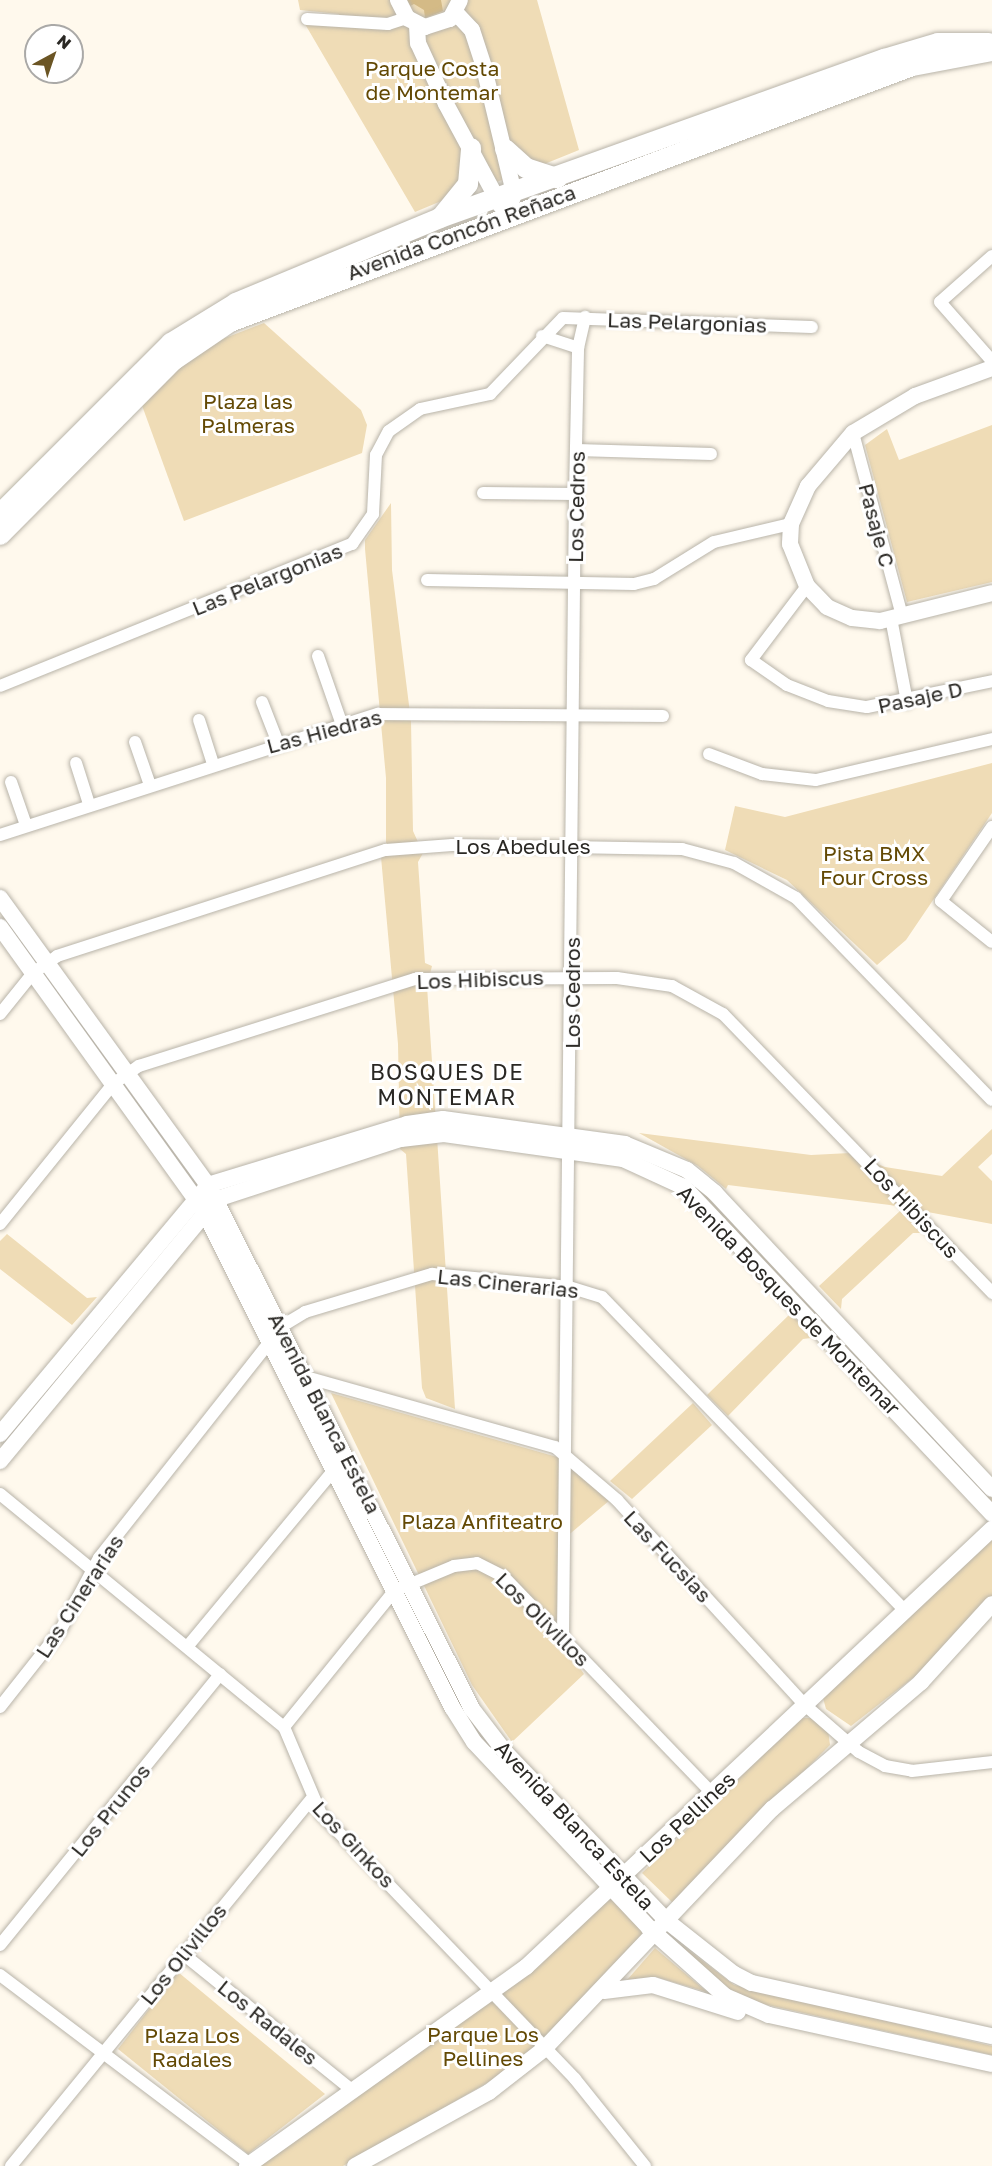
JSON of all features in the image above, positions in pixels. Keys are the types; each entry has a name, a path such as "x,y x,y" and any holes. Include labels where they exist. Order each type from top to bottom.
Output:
{"main road":[{"name":"Avenida Concón Reñaca","path":"0,535 137,395 200,340 266,305 557,178 910,50 952,42 992,43"},
{"name":"Avenida Concón Reñaca","path":"0,514 140,371 189,329 236,303 440,218 506,202 912,66 992,51"},
{"path":"440,218 468,184 471,148"},
{"path":"505,149 526,168 557,178"}],"street":[{"path":"398,0 412,22 418,43 471,148 506,202"},
{"path":"307,19 388,24 412,22 434,27 458,6 472,30 505,149 506,202"},
{"path":"992,256 940,302 992,361"},
{"name":"Las Pelargonias","path":"0,686 351,544 373,514 376,455 388,431 420,409 490,394 542,336 563,318 812,327"},
{"name":"Los Cedros","path":"563,1637 572,1152 570,1134 575,495 578,348 585,318"},
{"path":"542,336 578,348"},
{"path":"992,368 915,396 854,433 818,471 791,525 792,557 807,586 838,614 869,621 896,617 992,593"},
{"name":"Pasaje C","path":"854,433 896,617 907,702"},
{"path":"577,450 711,454"},
{"path":"483,492 575,495"},
{"path":"427,580 575,584 654,579 689,552 714,542 791,525"},
{"name":"Pasaje D","path":"807,586 751,660 787,685 828,701 867,707 907,702 992,681"},
{"path":"318,656 341,722"},
{"path":"262,702 278,743"},
{"name":"Las Hiedras","path":"0,835 341,722 397,712 663,716"},
{"path":"199,720 213,764"},
{"path":"709,754 762,774 816,780 992,739"},
{"path":"135,742 150,785"},
{"path":"76,763 89,804"},
{"path":"11,782 26,825"},
{"path":"992,827 941,901 992,942"},
{"name":"Los Abedules","path":"0,1014 33,973 46,961 386,850 573,845 699,853 781,888 849,949 992,1100"},
{"name":"Avenida Blanca Estela","path":"0,898 213,1192 350,1459 482,1725 617,1884"},
{"name":"Avenida Blanca Estela","path":"0,927 204,1211 272,1341 394,1592 474,1742 661,1928 707,1984 769,2016 992,2064"},
{"name":"Los Hibiscus","path":"0,1224 113,1084 127,1072 415,979 650,980 717,1010 992,1293"},
{"name":"Avenida Bosques de Montemar","path":"0,1461 204,1211 213,1192 422,1120 570,1134 657,1154 715,1192 992,1489"},
{"name":"Avenida Bosques de Montemar","path":"0,1434 195,1196 422,1135 572,1152 643,1164 684,1187 992,1514"},
{"name":"Las Cinerarias","path":"0,1707 60,1631 92,1569 282,1326 305,1312 432,1274 569,1287 590,1291 611,1304 905,1611"},
{"name":"Las Fucsias","path":"309,1378 567,1455 806,1706 849,1743 896,1770 992,1762"},
{"path":"187,1647 334,1468 350,1459"},
{"path":"0,1494 284,1727"},
{"name":"Los Pellines","path":"248,2165 492,1991 617,1884 992,1529"},
{"name":"Los Olivillos","path":"284,1727 394,1592 410,1583 461,1564 484,1565 504,1576 713,1794"},
{"path":"355,2166 489,2092 544,2049 603,1992 772,1809 921,1682 992,1604"},
{"name":"Los Prunos","path":"0,1945 220,1674"},
{"name":"Los Ginkos","path":"284,1727 311,1800 595,2101 645,2166"},
{"name":"Los Olivillos","path":"11,2166 183,1953 311,1800"},
{"name":"Avenida Blanca Estela","path":"661,1928 752,1983 992,2036"},
{"name":"Los Radales","path":"183,1953 353,2091"},
{"path":"0,1975 104,2052 248,2165"},
{"path":"603,1992 653,1985 746,2015 769,2016"}],"green space":[{"name":"Parque Costa de Montemar","path":"298,0 537,0 579,150 542,165 500,154 505,179 496,182 479,148 451,197 415,212 305,24 343,24 339,14 300,10"},
{"name":"Plaza las Palmeras","path":"264,323 361,410 367,425 362,453 184,521 140,400 207,345"},
{"path":"992,425 992,582 907,602 865,445 887,429 899,460"},
{"path":"391,503 392,570 411,721 413,831 423,853 418,862 425,963 432,966 427,986 455,1409 426,1398 422,1388 406,1154 400,1149 398,1044 381,857 386,843 386,778 365,549 365,540"},
{"name":"Pista BMX Four Cross","path":"992,763 992,813 906,940 877,965 787,880 725,850 735,806 785,817"},
{"path":"992,1129 992,1154 978,1167 992,1181 992,1224 890,1205 728,1185 726,1189 698,1166 639,1133 811,1155 850,1153 885,1167 942,1176"},
{"path":"629,1151 691,1180 992,1498 992,1506 691,1187"},
{"path":"900,1211 923,1233 913,1233 842,1299 841,1309 819,1286"},
{"path":"7,1234 87,1298 97,1297 72,1325 0,1269 0,1241"},
{"path":"791,1313 811,1338 803,1339 728,1416 707,1395"},
{"name":"Plaza Anfiteatro","path":"331,1393 557,1457 610,1500 559,1543 558,1637 584,1674 512,1742 472,1685"},
{"path":"693,1403 712,1425 632,1499 610,1481"},
{"path":"992,1539 992,1596 932,1663 851,1726 826,1709 823,1698"},
{"path":"801,1718 814,1718 828,1730 830,1745 673,1903 642,1873"},
{"name":"Parque Los Pellines","path":"611,1896 644,1932 585,2004 504,2073 343,2166 257,2166"},
{"path":"671,1937 734,1985 992,2046 992,2055 750,2001 711,1981"},
{"path":"655,1948 707,1992 656,1977 627,1980"},
{"name":"Plaza Los Radales","path":"178,1972 325,2094 248,2154 118,2049"}],"shaded area":[{"path":"403,0 441,0 443,11 425,18 424,10 414,4 406,8"}],"district":[{"name":"BOSQUES DE MONTEMAR","path":"447,1084"}]}
